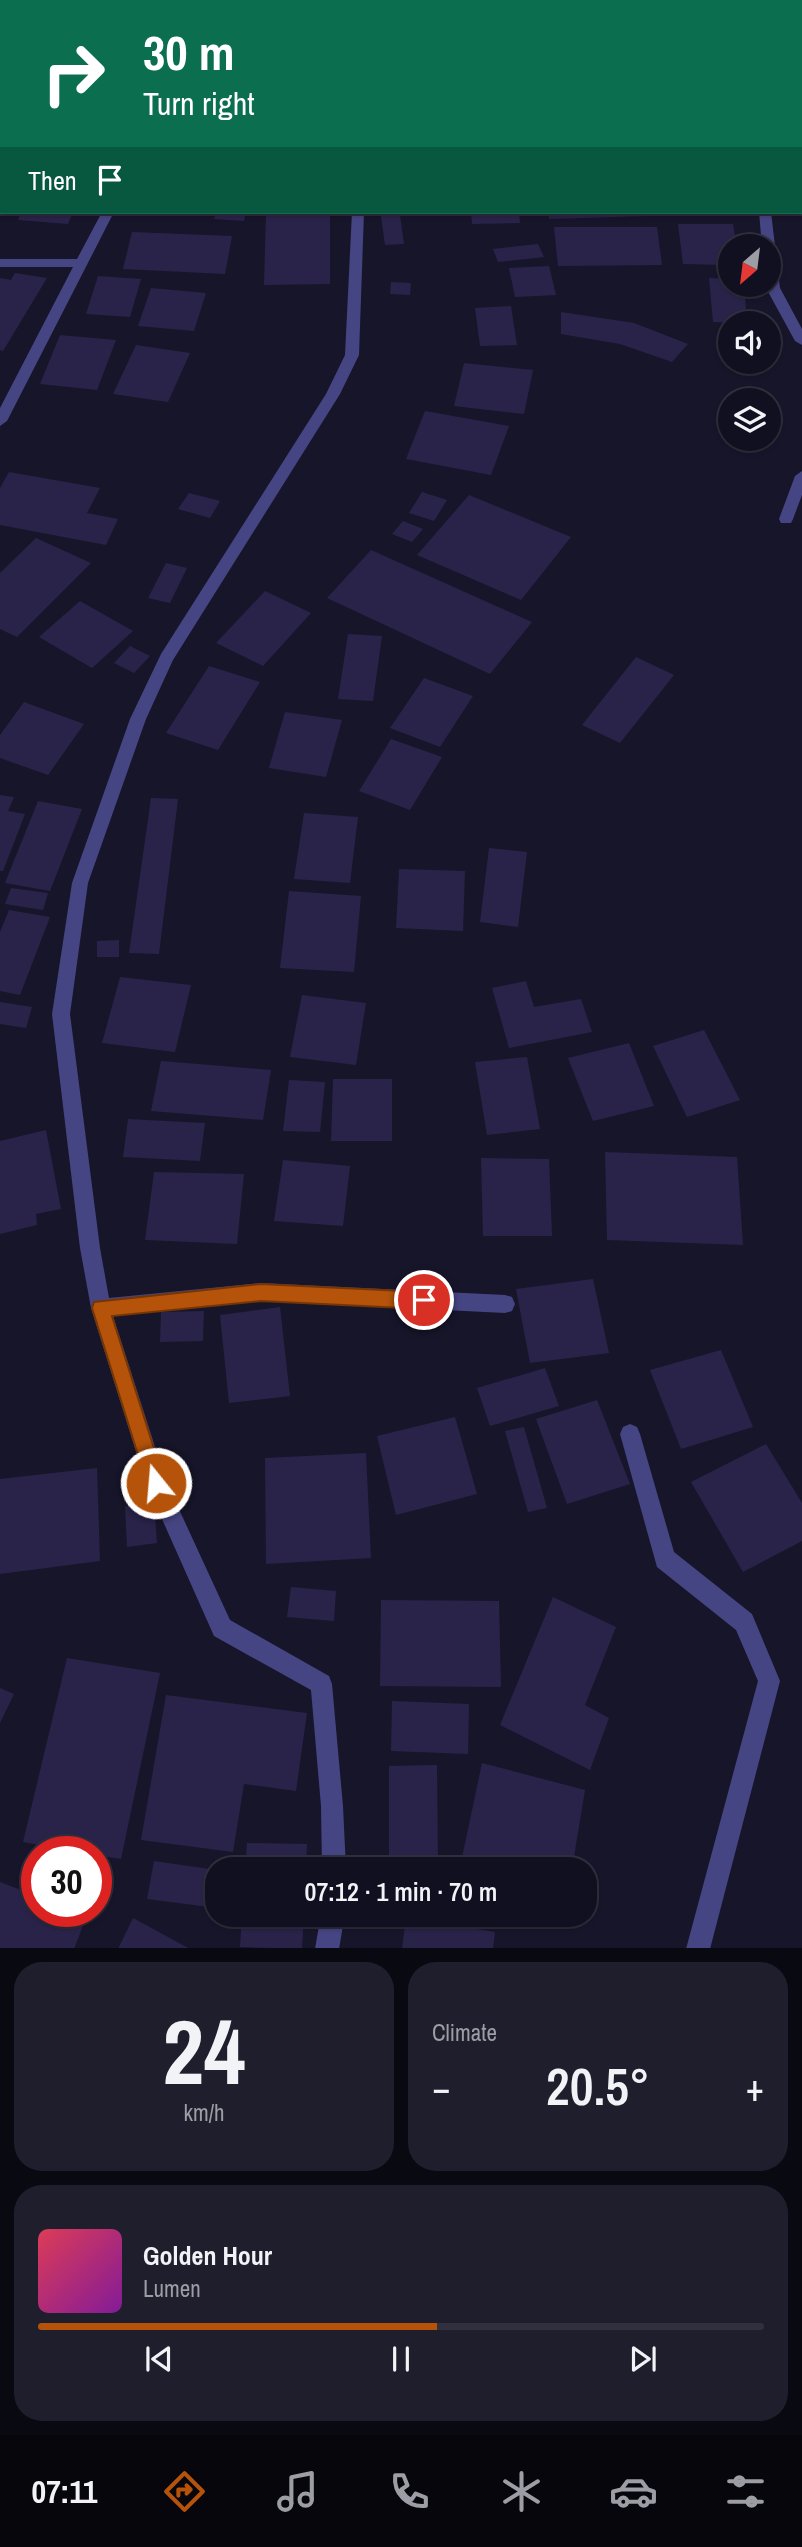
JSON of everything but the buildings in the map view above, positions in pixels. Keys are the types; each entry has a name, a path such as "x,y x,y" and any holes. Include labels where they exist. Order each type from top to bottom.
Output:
{"street":[{"path":"0,421 107,214"},
{"path":"334,1857 321,1684 222,1628 156,1483 101,1308 90,1248 61,1014 79,883 138,719 166,658 333,394 352,355 358,214"},
{"path":"765,214 773,288 802,341"},
{"path":"0,263 83,263"},
{"path":"786,519 802,476"},
{"path":"101,1308 261,1292 505,1304"},
{"path":"630,1434 664,1559 744,1622 769,1681 698,1948"},
{"path":"327,1948 331,1927"}],"route":[{"path":"156,1483 101,1308 193,1301 261,1292 424,1300"}]}
